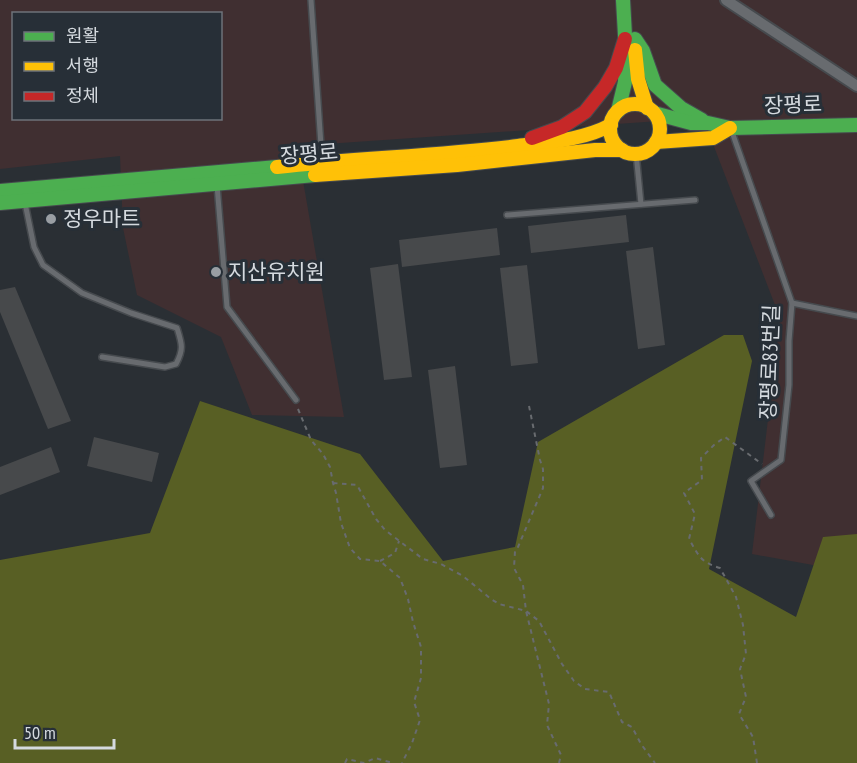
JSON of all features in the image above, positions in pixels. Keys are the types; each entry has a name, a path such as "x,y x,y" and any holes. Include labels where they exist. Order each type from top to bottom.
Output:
{"street":[{"path":"623,0 642,96 651,110 659,123 660,131 656,142 648,150 633,154 622,150 614,141 611,134 613,117 626,106 634,104 642,105 651,110 673,119 691,123 708,123"},
{"path":"618,111 625,82 633,0"},
{"path":"726,0 857,86"},
{"path":"630,39 643,51 655,85 681,108 697,118 730,128"},
{"path":"520,146 534,137 562,127 585,112 605,87 630,39"},
{"name":"장평로","path":"730,128 857,124"},
{"name":"장평로","path":"0,203 24,195 322,168 520,146 566,140 600,131 611,125"},
{"path":"656,142 713,138 730,128"},
{"name":"장평로","path":"322,168 457,165 595,150 622,150"},
{"name":"장평로","path":"0,191 24,195"}],"lane":[{"path":"311,0 322,168"},
{"name":"장평로83번길","path":"730,128 792,303 789,385 781,460 751,481 771,515"},
{"path":"636,153 641,204"},
{"path":"217,178 228,307 296,400"},
{"path":"24,195 34,247 43,265 82,293 131,313 177,328 182,341 182,352 176,364 165,367 102,357"},
{"path":"507,215 695,200"},
{"path":"792,303 857,316"}],"path":[{"path":"296,400 311,440 323,453 330,467 341,523 350,548 360,559 380,561 396,554 399,541"},
{"path":"529,406 543,469 543,488 515,551 514,568 523,585 526,611 549,704 547,725 561,755 559,763"},
{"path":"757,763 753,737 739,714 746,696 740,669 746,654 743,625 736,597 720,568 706,564 689,539 695,514 684,493 702,480 701,458 725,437 768,470"},
{"path":"333,483 357,485 376,519 386,530 423,559 441,564 463,576 499,604 526,611 539,621 574,681 585,689 609,692 622,722 632,727 655,763"},
{"path":"380,561 400,578 408,598 421,647 421,678 414,702 420,720 412,744 402,763"},
{"path":"345,763 346,759 364,763 375,758 393,763"}],"shaded area":[{"path":"0,0 857,0 857,573 752,554 780,318 703,118 297,146 344,417 252,415 221,337 137,295 123,228 120,156 0,169"}],"green space":[{"path":"724,335 743,335 752,361 709,569 796,617 823,537 857,534 857,763 0,763 0,560 150,533 200,401 360,454 443,561 515,547 538,442"}],"building":[{"path":"626,215 629,242 531,253 528,226"},
{"path":"497,228 500,255 402,267 399,240"},
{"path":"653,247 665,345 638,349 626,251"},
{"path":"398,264 412,377 384,380 370,268"},
{"path":"527,265 538,363 511,366 500,268"},
{"path":"15,287 71,421 48,429 0,312 0,290"},
{"path":"455,366 467,465 440,468 428,370"},
{"path":"94,437 159,453 152,482 87,466"},
{"path":"51,447 60,472 0,495 0,467"}],"traffic: fast":[{"path":"618,111 625,82 623,0"},
{"path":"635,39 643,51 655,85 681,108 702,120"},
{"path":"654,113 691,123 708,123 730,128 857,125"},
{"path":"0,191 277,167"},
{"path":"0,203 315,175"}],"traffic: slow":[{"path":"635,50 638,79 647,108"},
{"path":"635,104 644,106 655,115 660,129 658,138 649,149 635,154 626,152 615,143 610,129 612,120 621,109 635,104"},
{"path":"277,167 458,152 566,140 611,125"},
{"path":"656,142 713,138 730,128"},
{"path":"315,175 457,165 595,150 622,150"}],"traffic: jam":[{"path":"532,138 562,127 585,112 605,87 616,68 625,39"}],"place":[{"name":"정우마트","path":"51,219"},
{"name":"지산유치원","path":"216,272"}]}
